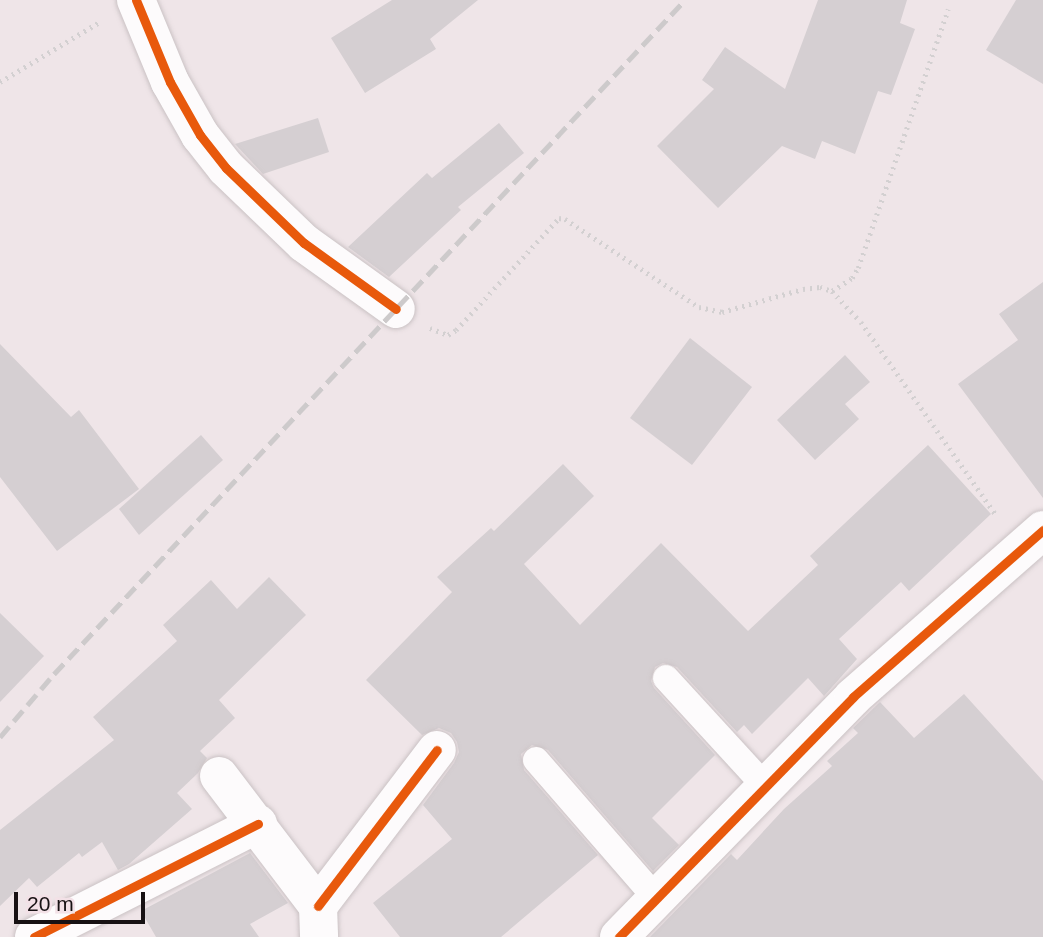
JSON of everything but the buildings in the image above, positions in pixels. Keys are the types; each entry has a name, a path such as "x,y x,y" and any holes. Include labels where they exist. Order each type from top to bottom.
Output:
{"street":[{"path":"136,0 170,82 200,135 226,168 304,243 396,309"},
{"path":"619,937 764,785 853,697 1031,539"},
{"path":"219,776 258,824 318,921 438,750"},
{"path":"34,937 258,824"}],"lane":[{"path":"666,678 764,785"},
{"path":"536,760 656,898"}],"path":[{"path":"832,291 852,278 858,268 948,9"},
{"path":"0,82 102,20"},
{"path":"396,309 447,335 456,330 559,218 565,219 699,307 722,312 803,289 820,287 832,291 861,321 1031,539"}],"railway":[{"path":"0,737 54,674 685,0"}],"cycle path":[{"path":"136,0 170,82 200,135 226,168 304,243 396,309"},
{"path":"619,937 853,697 1043,530"},
{"path":"318,906 437,750"},
{"path":"34,937 258,824"}]}
